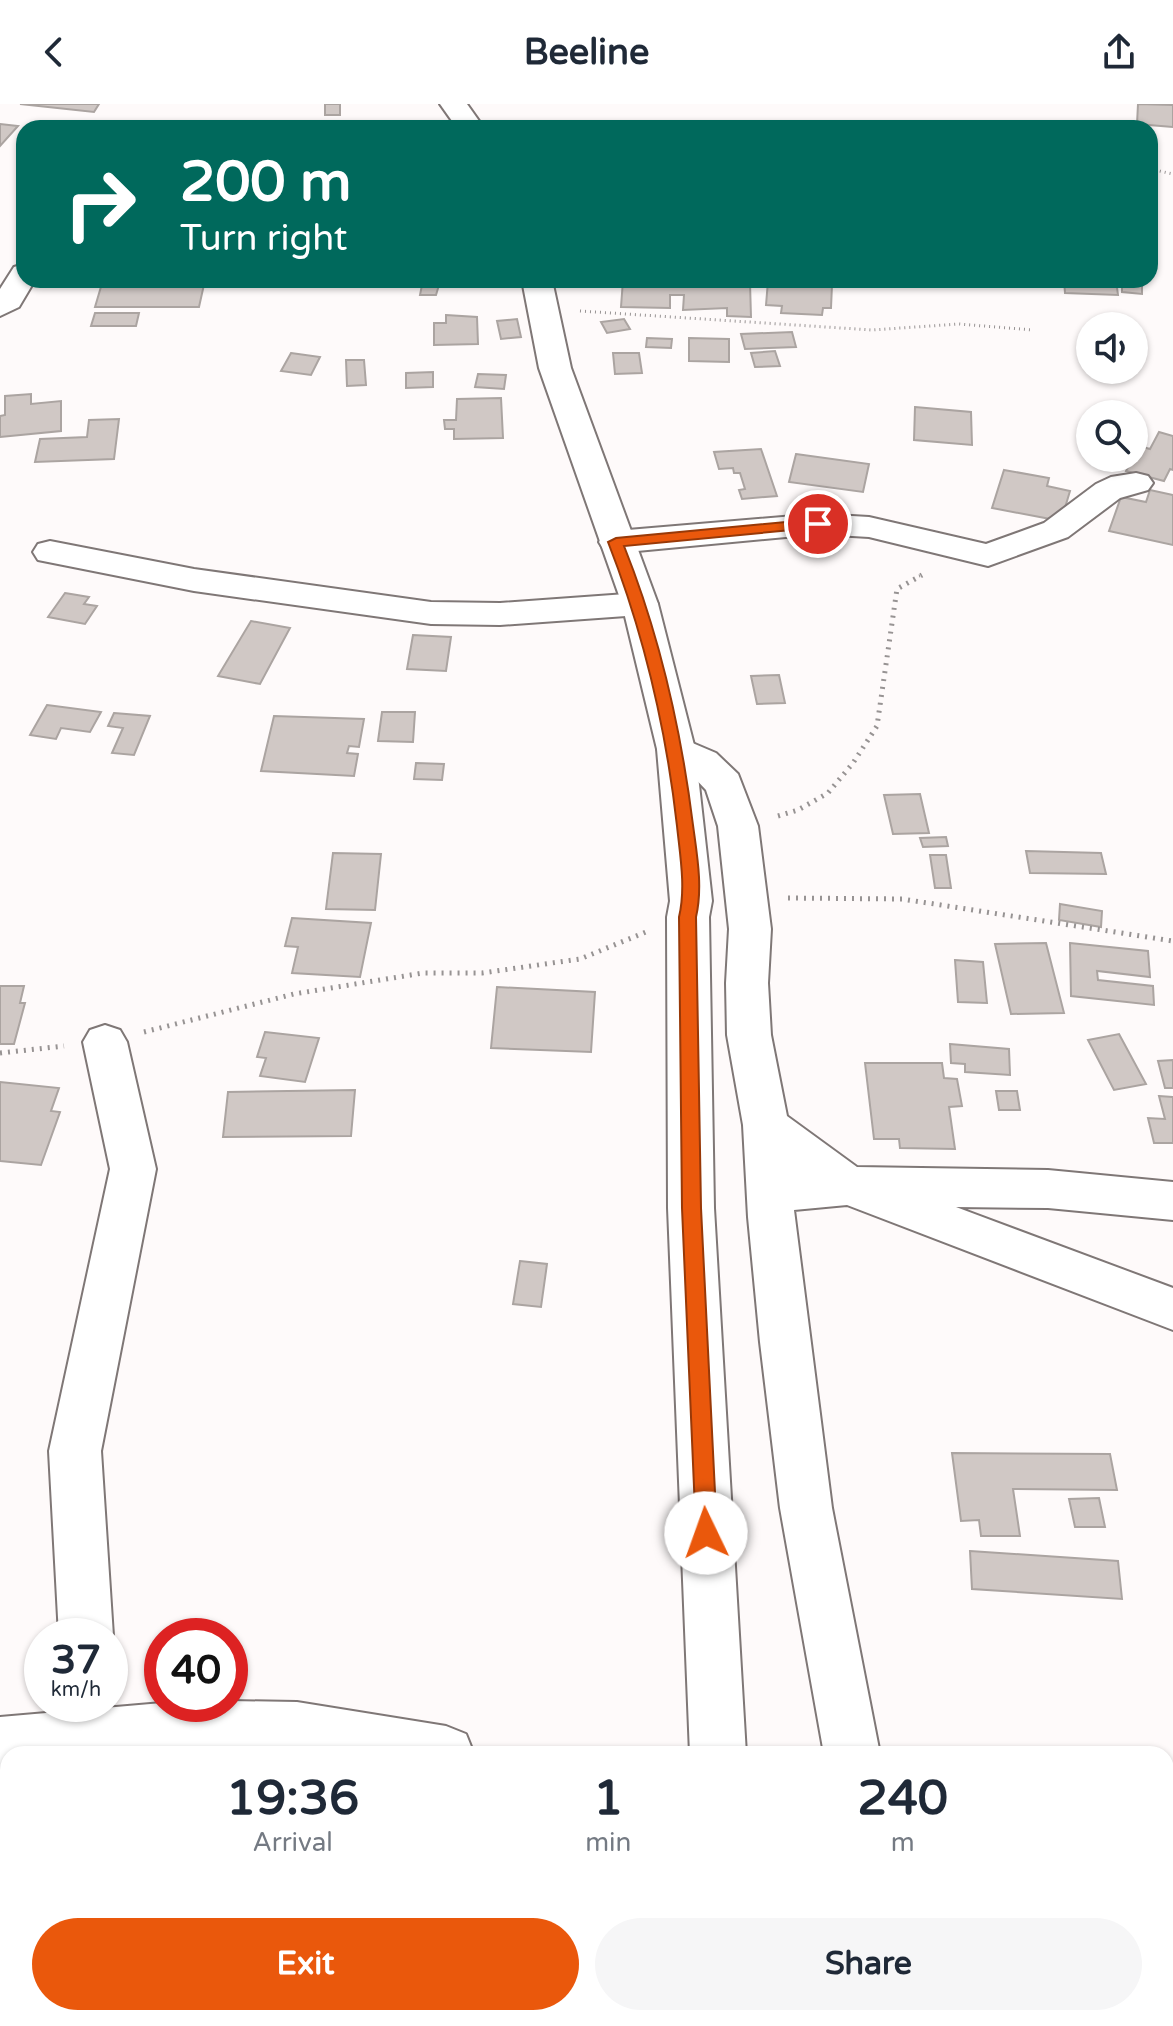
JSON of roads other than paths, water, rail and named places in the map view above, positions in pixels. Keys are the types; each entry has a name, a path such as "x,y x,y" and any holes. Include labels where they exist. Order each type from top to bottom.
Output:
{"street":[{"path":"0,307 8,301 16,287"},
{"path":"540,294 555,368 640,604 676,749 691,901 688,917 691,1208 718,1746"},
{"path":"616,542 818,524 869,527 988,555 1056,530 1108,491 1123,484 1136,483"},
{"path":"50,552 194,580 431,613 500,614 640,604"},
{"path":"676,749 702,762 724,784 738,826 750,929 747,983 749,1035 766,1125 769,1193 806,1508 851,1746"},
{"path":"85,1618 75,1451 133,1169 105,1042"},
{"path":"766,1125 848,1186 1173,1309"},
{"path":"769,1193 848,1186 1048,1189 1173,1201"},
{"path":"55,1736 191,1728 297,1730 396,1746"}]}
